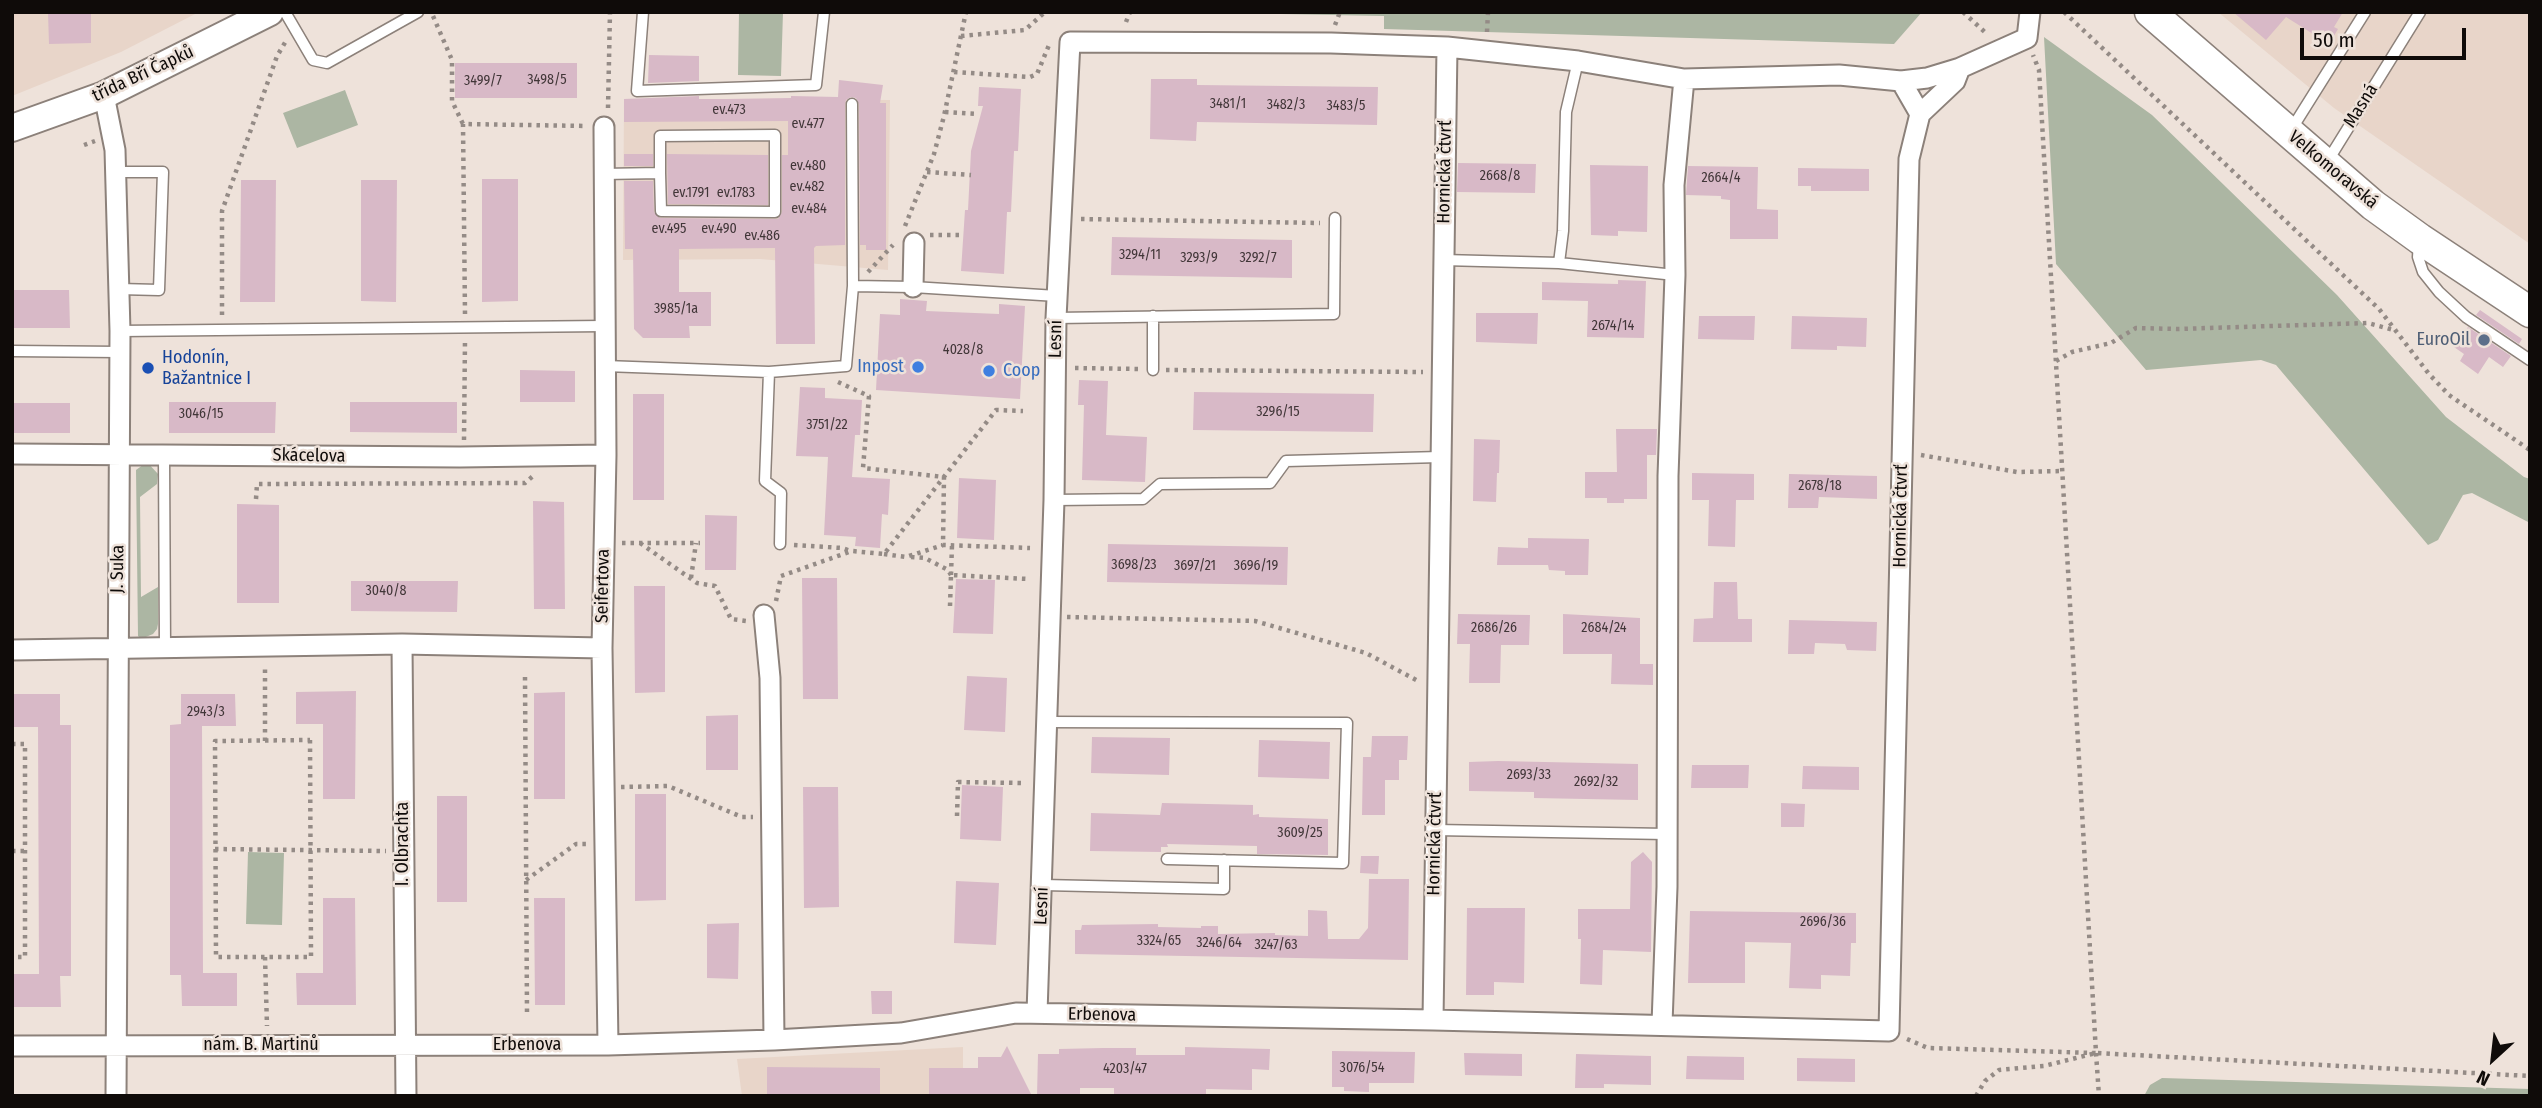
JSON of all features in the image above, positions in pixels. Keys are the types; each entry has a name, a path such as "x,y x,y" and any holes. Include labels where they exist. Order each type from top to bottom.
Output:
{"main road":[{"name":"Velkomoravská","path":"2150,12 2325,165 2420,239 2530,312"}],"street":[{"name":"třída Bří Čapků","path":"12,128 104,95 270,12"},
{"path":"1447,47 1578,61 1684,79 1839,75 1901,81 1927,78 1959,68 2027,38 2030,12"},
{"name":"Lesní","path":"1037,1013 1054,499 1056,318 1070,42 1331,43 1447,47"},
{"name":"Hornická čtvrť","path":"1433,1020 1447,47"},
{"path":"1901,81 1920,114 1955,81 1959,68"},
{"path":"1662,1024 1667,834 1668,477 1675,275 1674,184 1684,79"},
{"name":"J. Suka","path":"104,95 115,150 120,331 116,1045"},
{"name":"Hornická čtvrť","path":"1889,1031 1909,159 1920,114"},
{"name":"Seifertova","path":"604,127 606,455 601,648 608,1045"},
{"path":"904,240 913,287"},
{"name":"Skácelova","path":"12,454 460,457 606,455"},
{"path":"764,619 770,678 774,1040"},
{"path":"12,650 402,644 601,648"},
{"name":"I. Olbrachta","path":"402,644 405,1045"},
{"name":"Erbenova","path":"405,1045 608,1045 774,1040 901,1033 1009,1014 1037,1013 1433,1020"},
{"path":"1433,1020 1889,1031"},
{"path":"12,1046 116,1045 116,1096"},
{"name":"nám. B. Martinů","path":"116,1045 405,1045"},
{"path":"405,1045 406,1096"}],"lane":[{"path":"285,12 313,61 327,62 418,12"},
{"path":"643,12 638,91 816,85 824,12"},
{"path":"2289,133 2365,12"},
{"name":"Masná","path":"2325,165 2420,12"},
{"path":"1559,263 1563,231 1566,112 1578,61"},
{"path":"605,366 769,372 846,366 853,286 852,104"},
{"path":"775,135 775,212 662,211 660,173 660,136 775,135"},
{"path":"115,172 163,172 159,289 119,289"},
{"path":"603,174 660,173"},
{"path":"1056,318 1334,314 1335,221"},
{"path":"2420,239 2418,257 2423,272 2438,292 2466,317 2530,360"},
{"path":"1443,260 1559,263 1675,275"},
{"path":"853,286 1057,296"},
{"path":"1153,316 1153,370"},
{"path":"120,331 604,326"},
{"path":"12,351 120,352"},
{"path":"769,372 765,481 781,493 780,544"},
{"path":"164,454 165,649"},
{"path":"1054,499 1143,499 1160,484 1270,482 1286,461 1440,457"},
{"path":"1047,722 1347,723 1343,863 1167,859"},
{"path":"1435,830 1667,834"},
{"path":"1042,885 1224,889 1224,860"}],"path":[{"path":"432,12 452,60 452,101 463,124 464,444"},
{"path":"463,124 604,127 608,107 610,12"},
{"path":"853,286 904,240 945,112 966,12"},
{"path":"961,36 1025,30 1045,12"},
{"path":"1962,12 2003,50"},
{"path":"2064,12 2379,309 2429,374 2449,395 2530,450"},
{"path":"222,330 222,211 277,56 294,29"},
{"path":"2027,38 2039,71 2099,1096"},
{"path":"954,72 1030,77 1037,74 1049,45 1057,45"},
{"path":"945,112 977,114"},
{"path":"927,172 971,175"},
{"path":"1061,218 1335,221"},
{"path":"2056,362 2071,352 2111,343 2136,328 2368,323 2398,332"},
{"path":"830,367 830,379 869,396 863,468 944,477"},
{"path":"1056,368 1411,370 1441,374"},
{"path":"884,554 996,410 1023,411"},
{"path":"1902,451 2017,472 2062,471"},
{"path":"256,499 257,484 524,483 540,471"},
{"path":"943,545 944,477"},
{"path":"604,542 698,543 691,579"},
{"path":"640,543 696,583 715,586 731,619 764,619 771,622 781,576 852,551"},
{"path":"780,544 925,558 951,575 1029,579"},
{"path":"906,557 943,545 1030,548"},
{"path":"950,606 952,545"},
{"path":"1050,617 1255,621 1366,653 1437,692"},
{"path":"265,646 265,741"},
{"path":"525,677 527,1013"},
{"path":"310,740 311,849 312,957 216,957 215,741 310,740"},
{"path":"12,744 25,744 25,957 12,957"},
{"path":"957,816 958,782 1045,784"},
{"path":"604,787 668,786 743,817 771,817"},
{"path":"525,880 576,844 605,843"},
{"path":"215,849 404,852"},
{"path":"12,851 25,851"},
{"path":"265,957 267,1045"},
{"path":"1889,1031 1928,1048 2096,1053 2530,1076"},
{"path":"1976,1096 1985,1081 1999,1070 2044,1066 2096,1053"}],"shaded area":[{"path":"12,12 199,12 121,52 12,96"},
{"path":"2218,12 2530,12 2530,244 2334,108"},
{"path":"624,99 890,100 888,270 760,259 623,260"},
{"path":"963,1047 963,1096 742,1096 737,1059"}],"green space":[{"path":"739,12 783,12 781,76 738,75"},
{"path":"1922,12 1894,44 1384,29 1384,16 1229,13"},
{"path":"2044,37 2152,115 2337,295 2446,417 2530,479 2530,523 2472,493 2463,495 2438,540 2428,545 2276,365 2261,360 2146,370 2056,264"},
{"path":"345,90 358,125 297,148 283,113"},
{"path":"147,462 158,474 157,484 140,497 141,597 158,587 158,624 153,634 141,639 138,636 136,470"},
{"path":"248,852 284,853 282,925 246,924"},
{"path":"2162,1078 2530,1089 2530,1096 2144,1096 2150,1085"}],"building":[{"path":"48,12 91,12 91,43 49,44"},
{"path":"2233,12 2343,12 2334,27 2338,29 2329,44 2286,17 2266,40"},
{"path":"649,55 699,56 699,81 648,83"},
{"path":"455,63 577,63 577,98 455,98"},
{"path":"1151,79 1197,79 1197,85 1378,87 1377,125 1197,122 1196,141 1150,139"},
{"path":"839,80 883,85 880,103 886,103 886,250 866,250 866,245 860,245 859,104 856,98 851,97 845,104 845,245 814,248 815,344 776,344 775,248 679,249 679,292 711,292 711,326 689,326 690,338 643,338 634,329 633,249 625,249 624,181 653,181 654,212 660,218 778,219 782,212 782,155 788,155 788,121 624,122 624,99 699,96 699,99 838,97"},
{"path":"979,87 1021,89 1018,151 1014,151 1011,212 1007,212 1004,274 961,271 971,151 983,106 978,106"},
{"path":"624,154 653,154 653,166 624,166"},
{"path":"667,154 768,155 768,205 668,204"},
{"path":"1458,163 1536,164 1535,193 1457,192"},
{"path":"1590,165 1648,166 1647,232 1618,231 1618,236 1591,235"},
{"path":"1688,166 1758,167 1757,209 1778,210 1778,239 1730,239 1730,200 1721,199 1721,196 1686,195"},
{"path":"1798,168 1869,169 1869,191 1811,191 1811,186 1798,186"},
{"path":"482,179 518,179 518,301 482,302"},
{"path":"241,180 276,180 275,302 240,302"},
{"path":"361,180 397,180 396,302 361,301"},
{"path":"1112,237 1292,240 1292,278 1111,275"},
{"path":"1618,280 1646,281 1644,338 1587,337 1588,301 1542,300 1542,282 1618,284"},
{"path":"12,290 69,290 70,328 12,328"},
{"path":"900,299 927,301 926,311 999,314 999,304 1025,306 1020,399 876,390 880,314 900,315"},
{"path":"2480,310 2522,339 2519,344 2476,315"},
{"path":"1476,313 1538,313 1537,344 1476,342"},
{"path":"1699,316 1755,316 1754,340 1698,339"},
{"path":"1792,316 1867,318 1866,347 1837,346 1837,350 1791,349"},
{"path":"2468,327 2511,356 2503,367 2489,357 2478,374 2460,361 2464,354 2454,347"},
{"path":"520,370 575,371 575,402 520,402"},
{"path":"1079,380 1108,381 1106,435 1147,437 1145,482 1082,480 1084,405 1078,405"},
{"path":"800,387 825,388 825,398 862,400 860,435 855,435 852,477 890,479 888,515 882,514 880,548 855,546 856,537 824,535 828,457 796,456"},
{"path":"1194,392 1374,394 1373,432 1193,430"},
{"path":"633,394 664,394 664,500 633,500"},
{"path":"169,402 276,402 275,433 169,433"},
{"path":"350,402 457,402 457,433 350,432"},
{"path":"12,403 70,403 70,433 12,433"},
{"path":"1616,429 1657,429 1656,455 1647,455 1647,499 1624,499 1624,503 1607,503 1607,498 1585,498 1585,472 1617,472"},
{"path":"1474,439 1500,440 1496,502 1473,501"},
{"path":"1692,473 1754,474 1754,500 1736,500 1735,547 1708,546 1709,500 1692,500"},
{"path":"1789,474 1877,476 1877,499 1819,497 1818,508 1788,508"},
{"path":"959,478 996,480 994,540 957,538"},
{"path":"533,501 564,502 565,609 534,609"},
{"path":"237,504 279,505 279,603 237,603"},
{"path":"705,515 737,516 736,570 705,570"},
{"path":"1528,538 1589,539 1588,575 1565,575 1565,571 1549,570 1548,565 1497,565 1498,547 1528,548"},
{"path":"1108,544 1288,547 1287,585 1107,582"},
{"path":"802,578 837,578 838,699 803,699"},
{"path":"956,579 995,580 993,634 953,633"},
{"path":"351,581 458,581 457,612 351,611"},
{"path":"1714,582 1737,582 1738,619 1752,619 1752,642 1693,642 1694,619 1713,618"},
{"path":"634,586 665,586 665,692 635,693"},
{"path":"1458,614 1530,615 1529,645 1501,645 1500,683 1469,683 1470,644 1457,644"},
{"path":"1563,614 1640,618 1640,664 1653,664 1653,685 1611,684 1612,654 1563,654"},
{"path":"1789,620 1877,622 1876,651 1847,650 1845,644 1815,643 1814,654 1788,654"},
{"path":"967,676 1007,678 1005,732 964,730"},
{"path":"356,691 355,799 323,799 323,724 296,724 296,692"},
{"path":"565,692 565,799 534,799 534,693"},
{"path":"12,694 60,694 60,725 71,725 71,976 60,976 61,1007 12,1007 12,974 39,974 38,727 12,727"},
{"path":"181,694 235,694 236,726 202,726 203,973 237,973 237,1006 182,1006 181,975 170,975 170,725 181,724"},
{"path":"738,715 738,770 706,770 706,716"},
{"path":"1372,736 1408,736 1407,760 1399,760 1399,780 1385,780 1385,815 1362,815 1363,757 1371,757"},
{"path":"1092,737 1170,738 1169,775 1091,773"},
{"path":"1259,740 1330,742 1329,779 1258,777"},
{"path":"1469,762 1638,764 1638,800 1534,798 1534,792 1469,791"},
{"path":"1692,765 1749,765 1748,788 1691,788"},
{"path":"1803,766 1859,767 1859,790 1802,789"},
{"path":"962,785 1003,787 1001,841 960,839"},
{"path":"803,787 838,787 839,907 804,908"},
{"path":"635,794 666,794 666,900 635,901"},
{"path":"437,796 467,796 467,902 437,902"},
{"path":"1162,803 1253,805 1253,815 1259,814 1259,817 1328,819 1328,855 1257,854 1257,846 1167,844 1168,847 1161,847 1161,852 1090,851 1091,813 1160,815"},
{"path":"1781,803 1805,804 1804,827 1781,827"},
{"path":"1643,852 1652,862 1651,952 1603,950 1602,985 1580,984 1581,939 1578,939 1578,909 1630,909 1631,862"},
{"path":"1361,856 1379,856 1378,874 1360,873"},
{"path":"1369,879 1409,879 1408,960 1075,954 1075,930 1081,930 1082,925 1158,924 1158,927 1201,928 1218,926 1218,934 1275,933 1308,936 1308,910 1327,911 1328,939 1359,939 1368,928"},
{"path":"956,881 999,883 996,945 954,943"},
{"path":"323,898 355,898 356,1005 297,1005 296,973 323,973"},
{"path":"534,898 565,898 565,1005 535,1005"},
{"path":"1467,908 1525,908 1524,983 1494,982 1494,995 1466,995"},
{"path":"1690,911 1856,913 1856,943 1851,943 1850,976 1821,975 1821,989 1789,988 1791,943 1745,942 1745,983 1688,983"},
{"path":"739,923 738,979 707,978 707,924"},
{"path":"871,991 892,991 892,1014 872,1014"},
{"path":"1007,1046 1032,1096 929,1096 929,1068 978,1068 978,1057 1001,1057"},
{"path":"1185,1047 1270,1049 1269,1070 1252,1069 1252,1090 1206,1089 1206,1096 1114,1096 1114,1088 1080,1088 1080,1094 1037,1096 1038,1054 1059,1054 1059,1049 1136,1048 1136,1055 1185,1055"},
{"path":"1332,1051 1415,1052 1414,1083 1369,1083 1369,1092 1344,1091 1344,1087 1332,1087"},
{"path":"1464,1053 1522,1054 1522,1076 1465,1075"},
{"path":"1576,1054 1651,1056 1651,1085 1604,1084 1604,1088 1575,1088"},
{"path":"1687,1056 1744,1057 1744,1080 1686,1079"},
{"path":"1797,1058 1855,1059 1855,1082 1797,1081"},
{"path":"767,1067 880,1068 880,1096 767,1096"}],"place":[{"name":"EuroOil","path":"2484,340"},
{"name":"Inpost","path":"918,367"},
{"name":"Hodonín, Bažantnice I","path":"148,368"},
{"name":"Coop","path":"989,371"}]}
